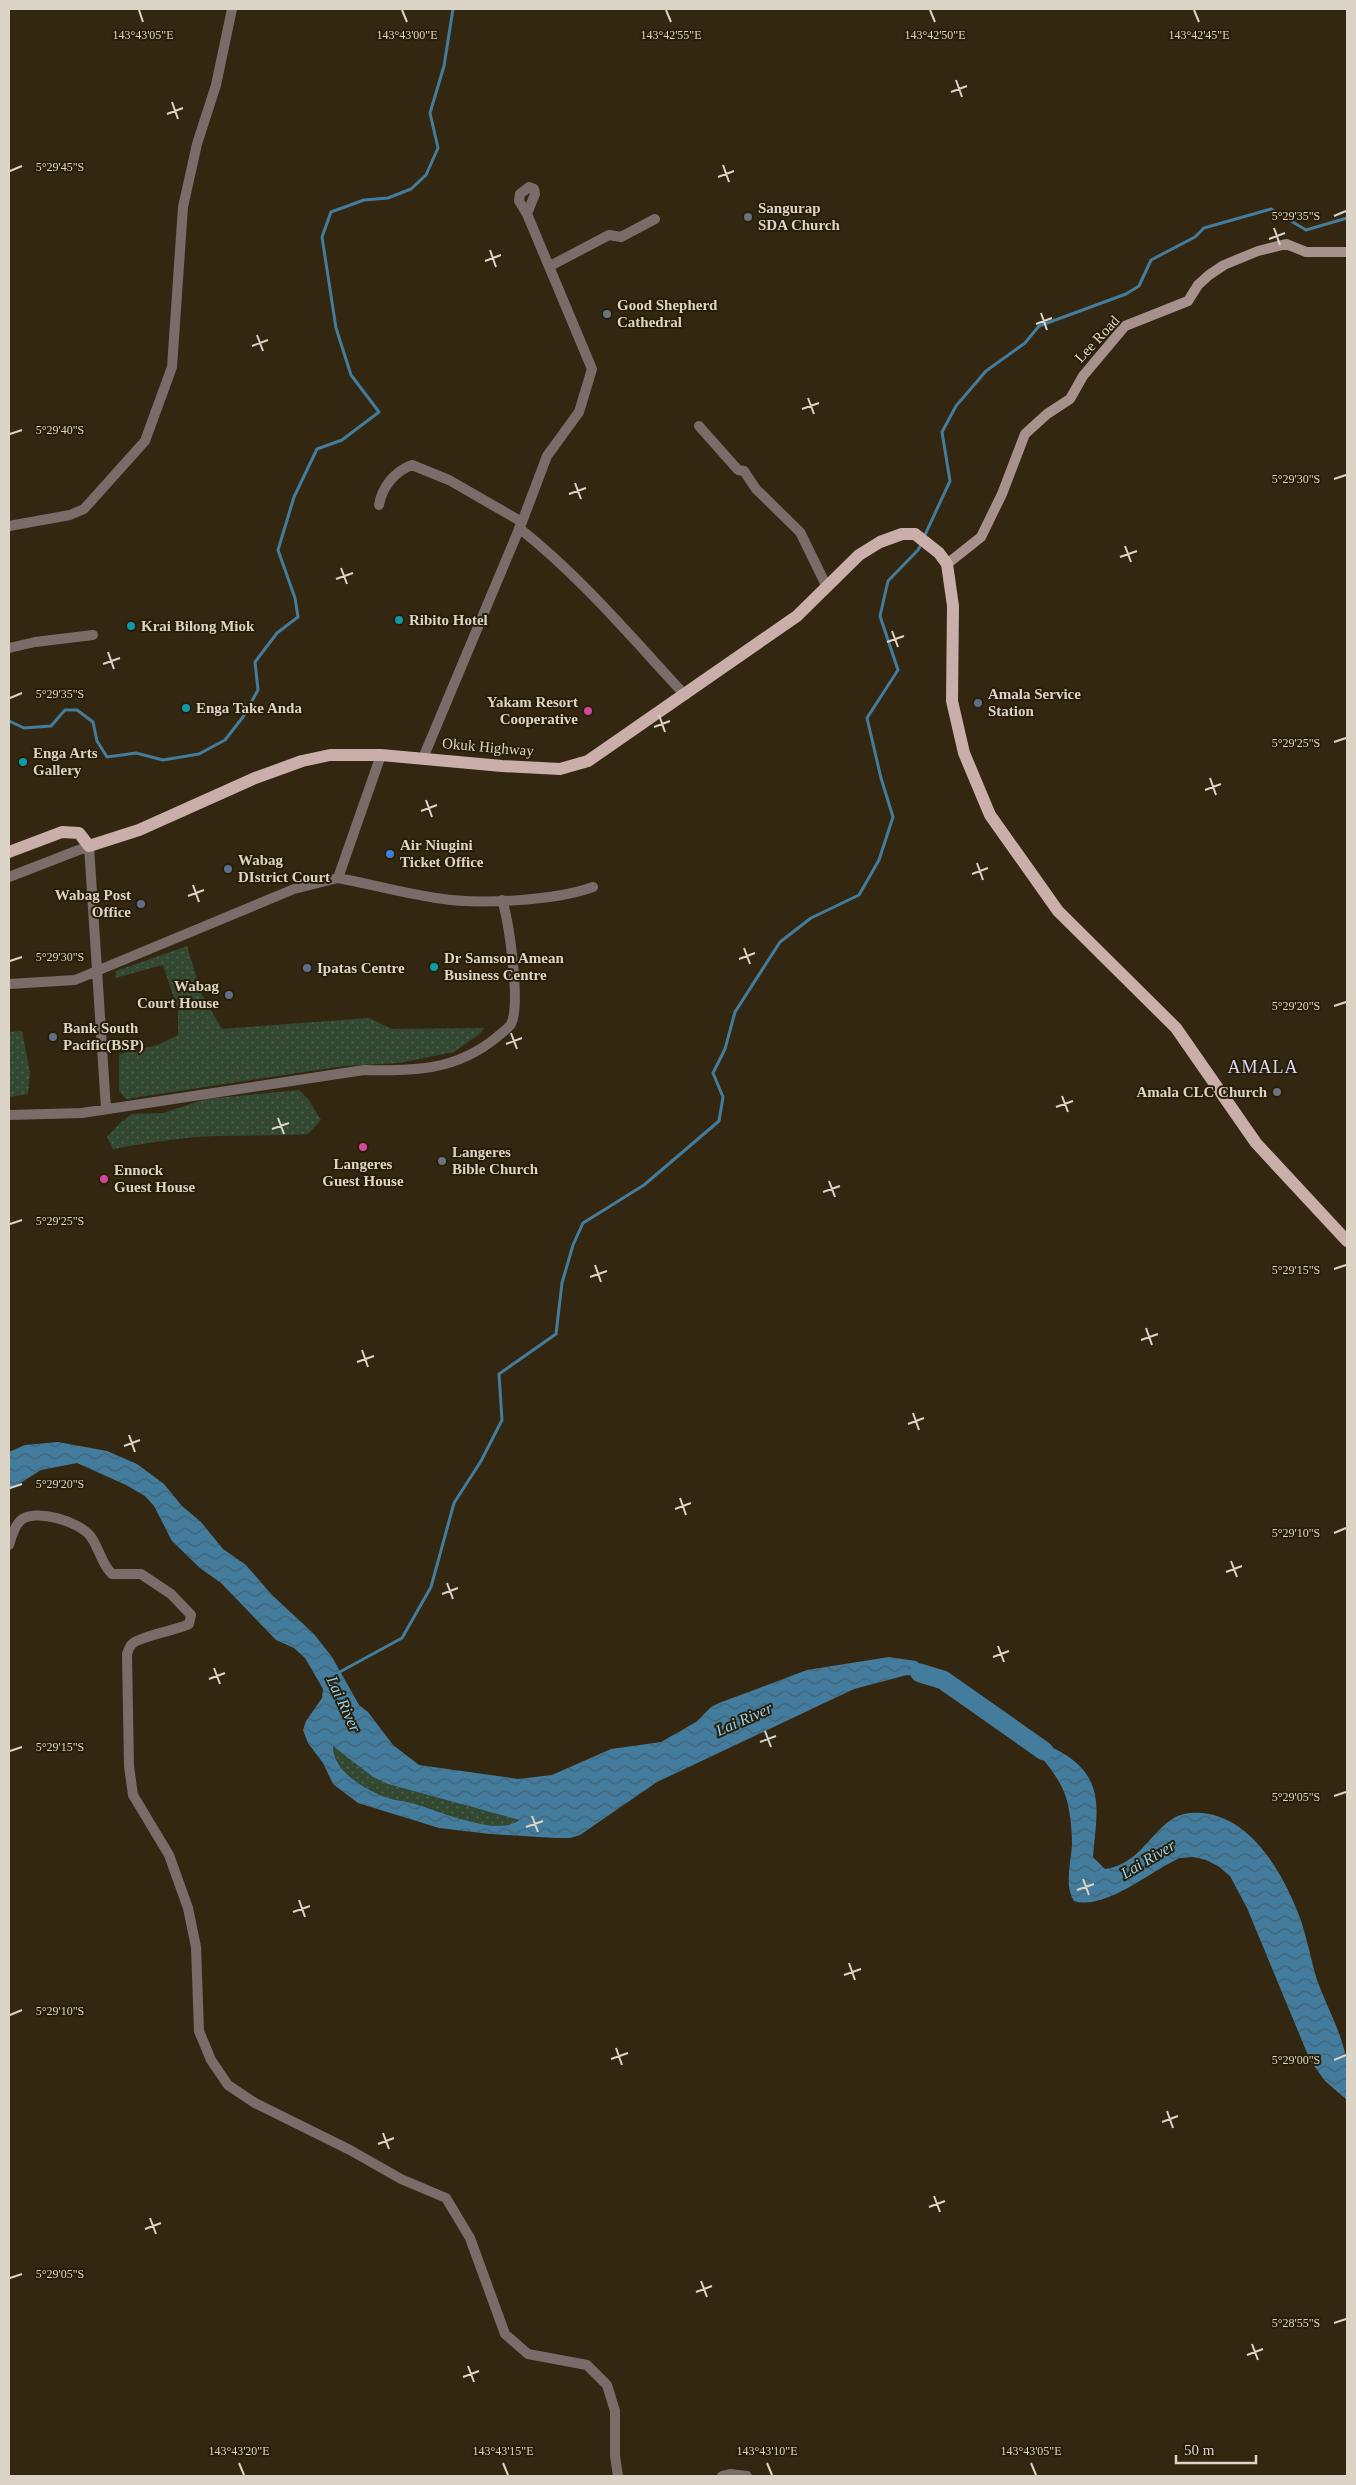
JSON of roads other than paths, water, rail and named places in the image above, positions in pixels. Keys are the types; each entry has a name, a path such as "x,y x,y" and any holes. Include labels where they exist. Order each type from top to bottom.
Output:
{"main road":[{"name":"Okuk Highway","path":"89,846 139,830 255,778 302,761 330,755 381,755 502,766 560,769 588,761 797,616 826,585 859,555 880,542 902,534 915,534 939,552 946,564"},
{"path":"946,564 953,606 952,701 964,753 990,815 1058,911 1176,1028 1256,1143 1347,1241"},
{"path":"9,852 62,832 79,833 89,846"}],"street":[{"path":"9,526 70,515 84,509 145,442 172,367 183,207 197,144 216,85 232,9"},
{"path":"423,758 521,525 547,456 579,412 592,369 527,214"},
{"path":"550,266 609,235 621,237 655,219"},
{"name":"Lee Road","path":"946,564 981,537 1002,494 1025,434 1047,414 1070,399 1083,376 1125,326 1188,301 1198,284 1209,275 1224,265 1258,251 1286,244 1306,252 1347,252"},
{"path":"699,426 738,470 744,472 756,489 800,532 826,585"},
{"path":"379,505 381,494 399,469 412,464 449,480 521,525 599,603 685,695"},
{"path":"9,648 34,642 93,635"},
{"path":"338,878 381,755"},
{"path":"9,877 89,846 106,1109"},
{"path":"9,984 75,980 294,889 338,878 438,899 502,900 572,895 593,887"},
{"path":"9,1115 82,1113 364,1070 392,1070 452,1064 487,1045 511,1025 516,1004 507,917 502,900"},
{"path":"9,1546 17,1525 27,1516 40,1515 65,1521 78,1527 90,1536 112,1574 141,1574 171,1594 191,1615 189,1624 176,1630 139,1639 133,1643 127,1654 129,1766 134,1795 169,1855 188,1908 196,1947 199,2031 211,2060 228,2085 255,2103 350,2150 401,2179 446,2198 470,2238 505,2334 528,2354 587,2365 607,2385 615,2411 615,2456 618,2476"},
{"path":"722,2476 730,2474 747,2476"}],"water":[{"path":"58,1442 107,1451 137,1464 164,1484 182,1506 201,1522 223,1549 246,1565 272,1595 314,1634 332,1657 359,1705 368,1712 393,1745 419,1765 518,1779 552,1775 611,1749 661,1742 696,1722 711,1707 719,1703 807,1670 889,1657 916,1661 943,1680 907,1675 854,1689 657,1782 580,1835 570,1838 490,1834 439,1828 358,1803 333,1784 323,1763 308,1743 303,1730 306,1721 322,1698 323,1689 305,1658 294,1648 276,1640 221,1583 200,1568 172,1541 154,1506 145,1496 126,1485 77,1463 41,1470 9,1490 9,1452 25,1445","holes":["333,1746 373,1777 388,1784 519,1820 510,1825 484,1825 385,1797 351,1778 338,1763 334,1755"]},
{"path":"1023,1735 1060,1751 1080,1766 1088,1776 1096,1802 1093,1857 1105,1869 1131,1859 1168,1822 1178,1816 1190,1813 1210,1814 1229,1821 1260,1846 1284,1881 1300,1918 1317,1980 1339,2033 1345,2054 1348,2074 1347,2100 1325,2081 1310,2060 1247,1908 1230,1876 1218,1866 1206,1860 1193,1857 1180,1858 1114,1895 1086,1903 1074,1901 1069,1888 1072,1841 1067,1799 1051,1770"}],"waterway":[{"path":"9,721 24,728 51,726 65,710 77,710 93,722 97,741 107,757 136,753 163,760 199,754 225,740 243,717 258,690 255,662 277,633 298,617 295,598 278,550 294,497 317,449 342,440 379,412 351,375 336,328 322,237 331,212 364,200 388,198 411,189 426,175 438,148 430,113 444,66 453,9"},
{"path":"924,537 950,481 942,432 956,406 986,371 1025,343 1039,326 1126,294 1139,286 1151,260 1195,237 1204,228 1271,209 1306,230 1347,218"},
{"path":"336,1674 402,1638 431,1587 454,1503 481,1461 502,1420 499,1374 556,1334 562,1283 573,1245 583,1223 644,1185 719,1121 723,1097 713,1073 725,1049 735,1012 780,942 811,918 859,895 879,860 893,817 881,778 867,718 898,670 880,616 888,581 918,550 922,543"},
{"name":"Lai River","path":"920,1673 943,1680 1044,1751"}],"place":[{"name":"Sangurap SDA Church","path":"748,217"},
{"name":"Good Shepherd Cathedral","path":"607,314"},
{"name":"Ribito Hotel","path":"399,620"},
{"name":"Krai Bilong Miok","path":"131,626"},
{"name":"Amala Service Station","path":"978,703"},
{"name":"Enga Take Anda","path":"186,708"},
{"name":"Yakam Resort Cooperative","path":"588,711"},
{"name":"Enga Arts Gallery","path":"23,762"},
{"name":"Air Niugini Ticket Office","path":"390,854"},
{"name":"Wabag DIstrict Court","path":"228,869"},
{"name":"Wabag Post Office","path":"141,904"},
{"name":"Dr Samson Amean Business Centre","path":"434,967"},
{"name":"Ipatas Centre","path":"307,968"},
{"name":"Wabag Court House","path":"229,995"},
{"name":"Bank South Pacific(BSP)","path":"53,1037"},
{"name":"Amala CLC Church","path":"1277,1092"},
{"name":"Langeres Guest House","path":"363,1147"},
{"name":"Langeres Bible Church","path":"442,1161"},
{"name":"Ennock Guest House","path":"104,1179"}],"district":[{"name":"AMALA","path":"1263,1067"}]}
